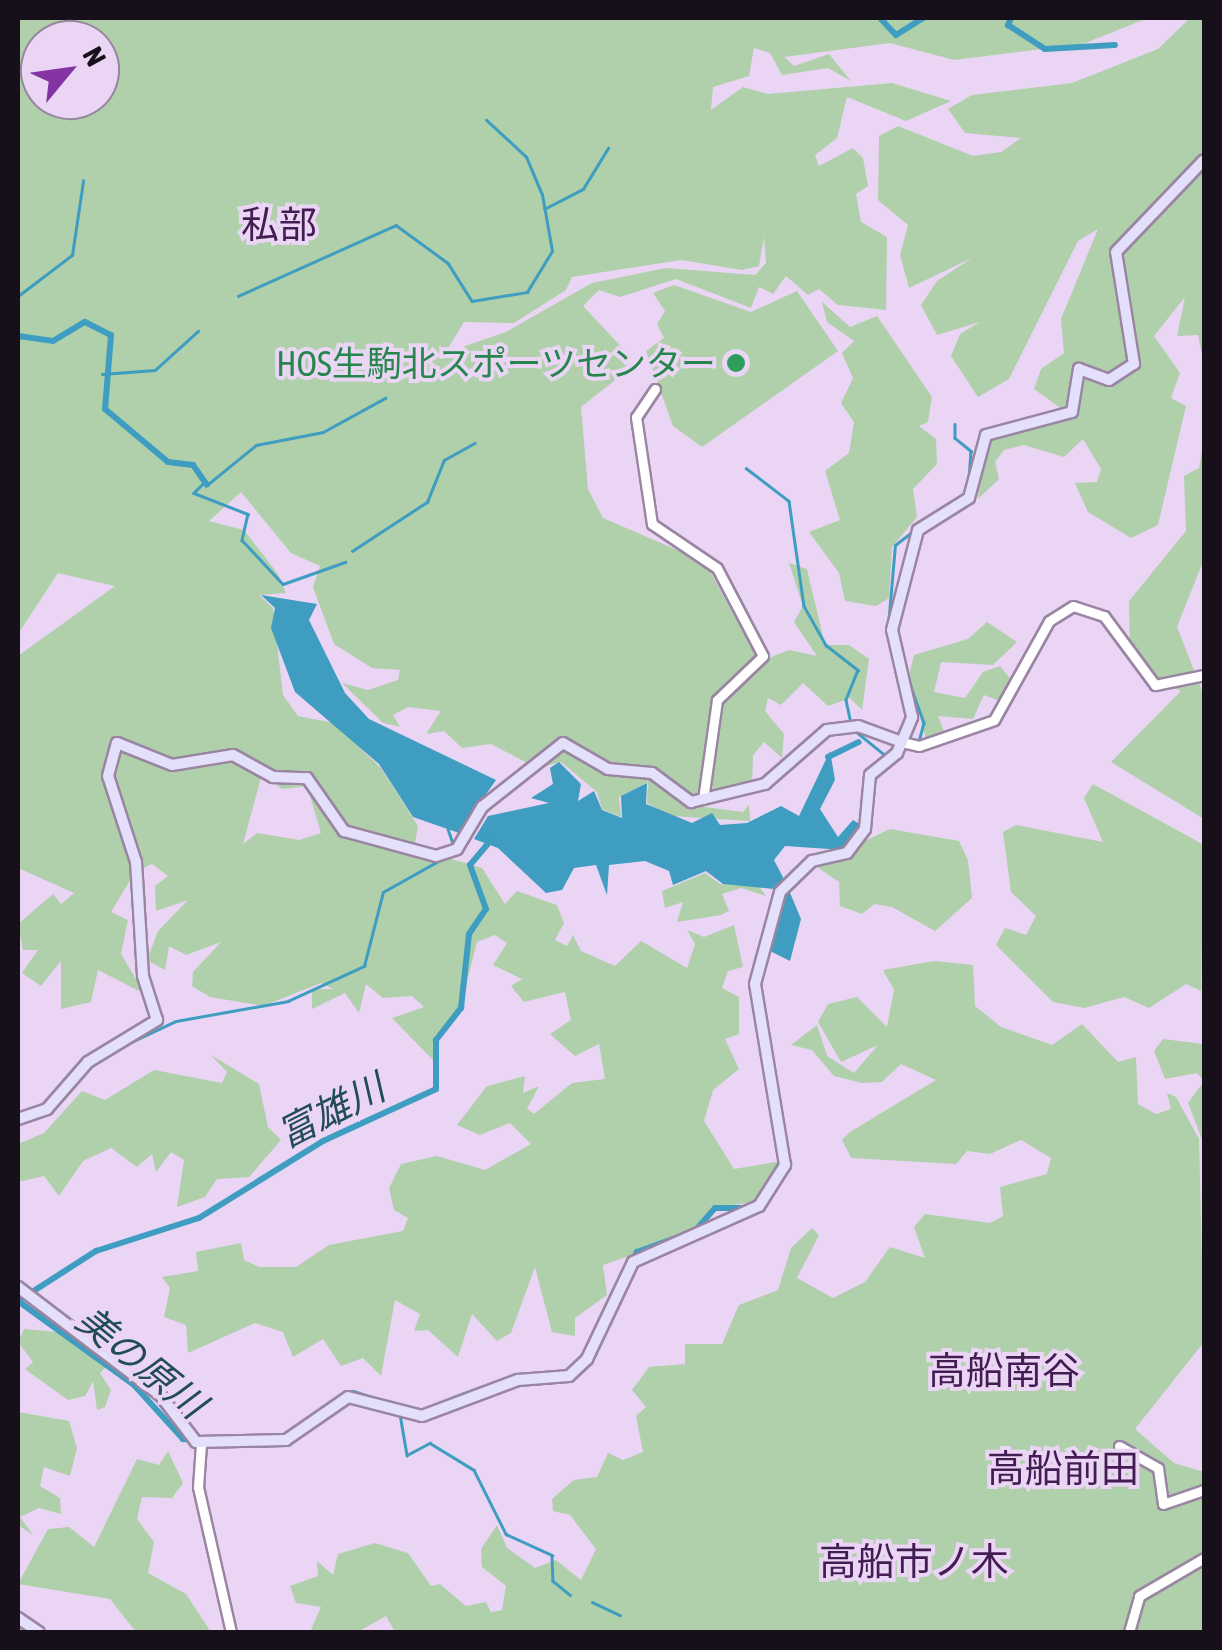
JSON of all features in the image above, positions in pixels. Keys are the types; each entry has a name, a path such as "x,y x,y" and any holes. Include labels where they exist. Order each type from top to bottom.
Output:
{"main road":[{"path":"18,1287 161,1396 201,1446 290,1440 348,1397 422,1416 518,1380 569,1376 587,1359 633,1262 759,1206 786,1165 754,984 777,900 812,861 847,853 868,822 870,775 902,742 914,710 893,632 918,530 970,496 986,435 1072,412 1079,369 1108,380 1134,364 1116,252 1204,160"},
{"path":"18,1119 47,1109 88,1062 156,1024 136,862 108,776 117,742 172,765 233,755 274,778 306,778 344,830 436,856 461,845 482,807 562,743 608,769 656,774 686,801 765,784 827,730 858,726 902,742"},
{"path":"18,1618 39,1632"}],"street":[{"path":"654,389 636,417 652,524 717,568 763,656 717,700 704,799"},
{"path":"902,742 920,746 994,720 1050,620 1072,606 1104,616 1155,684 1204,675"},
{"path":"201,1446 198,1487 230,1632"},
{"path":"1119,1446 1158,1468 1160,1503 1204,1490"},
{"path":"1129,1632 1142,1593 1204,1558"}],"green space":[{"path":"18,18 1148,18 1083,44 954,60 890,43 784,57 794,66 829,54 851,81 828,68 782,75 770,53 754,48 749,76 713,87 711,110 743,87 768,94 892,83 951,101 906,121 847,97 837,138 815,155 819,166 853,148 863,158 868,186 856,194 861,222 887,237 886,310 838,305 819,289 808,295 786,276 773,294 759,287 751,308 676,279 620,297 599,290 583,306 630,356 624,373 581,407 588,489 603,518 705,562 759,662 789,650 817,656 794,622 803,606 789,563 807,569 825,645 849,645 869,659 862,710 850,698 828,706 803,683 781,705 768,698 765,711 784,734 782,758 764,742 753,755 752,786 698,806 743,812 749,805 750,821 670,816 647,803 648,782 619,797 621,817 602,809 597,792 561,762 537,768 491,744 462,748 444,731 426,734 441,711 408,707 393,715 400,727 383,723 342,683 368,690 398,680 400,670 372,668 334,644 313,587 320,566 291,553 241,492 209,521 244,530 278,574 286,593 259,595 273,608 283,695 298,716 334,723 381,768 418,826 414,848 482,868 505,904 517,891 557,905 564,923 555,940 567,946 573,935 581,951 615,966 641,941 687,968 695,944 687,930 704,937 734,925 743,967 728,971 722,988 739,997 739,1034 725,1039 739,1069 713,1090 704,1121 734,1169 782,1161 760,1201 712,1208 694,1233 603,1265 607,1295 575,1318 575,1336 552,1332 535,1267 511,1333 497,1341 472,1314 458,1357 428,1330 414,1331 420,1314 395,1300 381,1376 363,1358 341,1366 323,1339 293,1357 283,1332 255,1323 188,1353 186,1325 164,1317 170,1288 162,1277 198,1271 196,1252 241,1243 244,1260 259,1267 296,1267 329,1245 403,1231 408,1218 394,1210 389,1188 401,1164 437,1156 485,1170 531,1144 510,1123 480,1135 457,1125 487,1086 525,1076 523,1093 539,1086 527,1109 534,1114 572,1083 605,1079 599,1044 575,1056 550,1034 571,1020 565,992 524,1002 511,986 522,979 493,965 507,943 495,935 477,942 460,1009 436,1035 434,1061 392,1018 424,1007 412,996 383,998 366,984 359,1013 345,993 312,1009 312,989 333,989 321,983 263,1006 210,997 192,986 193,972 221,942 186,955 169,946 165,970 147,960 158,931 188,900 156,911 155,886 168,876 152,864 135,872 111,912 128,920 121,954 145,994 98,970 91,1002 61,1009 61,961 41,986 22,973 38,950 23,950 18,924 53,894 61,904 74,893 18,868 18,656 115,586 58,573 18,634","holes":["764,237 766,263 755,275 666,268 592,283 506,332 445,353 464,322 514,323 566,290 572,277 681,260 742,270 759,266","262,774 282,789 307,786 321,833 299,840 257,833 243,844"]},
{"path":"1190,18 1204,18 1204,365 1198,335 1177,336 1185,297 1154,336 1180,373 1171,398 1186,406 1158,525 1131,538 1088,512 1075,483 1097,482 1101,469 1083,439 1064,457 1024,445 1004,450 995,462 999,479 978,499 984,440 1047,424 1059,407 1034,389 1041,369 1064,353 1061,319 1098,229 1078,241 1009,379 978,397 951,356 960,334 980,322 937,335 921,305 937,281 972,258 909,288 900,255 908,225 878,200 879,136 898,126 973,156 1001,152 1021,138 965,133 948,109 972,95 1072,83 1158,49"},
{"name":"HOS生駒北スポーツセンター","path":"674,285 751,312 797,291 838,351 702,447 673,426 646,351 664,338 657,324 665,311 653,293"},
{"path":"822,302 850,327 877,316 932,397 928,422 919,426 936,439 937,464 913,489 917,517 892,547 889,598 876,606 845,601 839,573 809,532 840,520 825,471 849,453 854,422 841,403 853,378 842,353 854,341 827,322"},
{"path":"1204,438 1204,559 1177,627 1204,696 1204,819 1111,762 1181,691 1156,681 1130,647 1129,601 1186,531 1184,476 1199,468"},
{"path":"987,622 1017,642 993,665 941,662 934,692 965,698 983,672 1000,666 1013,682 1000,701 984,695 973,719 938,716 945,734 926,739 909,676 914,655 968,639"},
{"path":"1093,784 1204,845 1201,991 1186,984 1149,1008 1124,997 1084,1008 1053,1002 996,945 1005,928 1026,935 1036,916 1011,892 1003,832 1016,825 1103,842 1084,798"},
{"path":"890,829 959,841 968,860 972,898 935,931 892,907 874,904 862,914 840,906 839,882 814,865"},
{"path":"705,873 720,884 759,886 766,896 741,888 722,894 729,911 677,922 683,902 665,908 662,891"},
{"path":"934,961 973,965 975,1006 1001,1027 1052,1045 1082,1024 1118,1062 1136,1057 1138,1104 1156,1114 1171,1109 1167,1093 1176,1097 1199,1139 1204,1342 1135,1429 1174,1463 1204,1472 1204,1632 395,1632 386,1616 361,1630 310,1632 321,1607 296,1603 290,1586 318,1576 317,1561 333,1575 338,1554 375,1543 408,1553 431,1586 440,1584 466,1606 486,1602 491,1612 502,1610 506,1586 482,1567 481,1549 497,1525 507,1548 535,1568 556,1560 581,1580 596,1549 570,1515 553,1511 552,1499 574,1480 597,1477 608,1453 623,1460 643,1452 636,1416 646,1407 632,1390 649,1367 685,1364 685,1344 722,1344 739,1305 778,1290 791,1248 812,1228 819,1235 797,1278 833,1298 865,1282 890,1247 925,1258 914,1227 925,1214 990,1223 1003,1216 1000,1187 1047,1174 1051,1158 1021,1140 990,1154 967,1151 956,1164 851,1158 842,1140 850,1132 936,1080 901,1064 882,1082 862,1083 834,1076 812,1050 791,1045 817,1025 827,1056 854,1073 878,1045 841,1062 818,1022 828,1004 857,997 887,1027 894,990 883,970"},
{"path":"1163,1039 1204,1044 1204,1081 1197,1073 1165,1079 1154,1051"},
{"path":"211,1055 259,1084 268,1127 281,1140 249,1177 217,1179 205,1197 177,1207 184,1160 171,1152 156,1172 152,1154 137,1167 111,1148 83,1161 59,1196 44,1176 18,1182 18,1144 44,1133 82,1091 105,1100 154,1070 222,1083 227,1072"},
{"path":"1204,1081 1204,1204 1203,1142 1188,1103"},
{"path":"24,1329 58,1332 108,1365 100,1373 111,1390 105,1407 97,1410 93,1381 85,1396 68,1400 25,1369 33,1362 18,1342"},
{"path":"18,1412 69,1421 77,1448 70,1476 44,1467 40,1486 60,1498 61,1514 39,1508 20,1517 33,1535 18,1525"},
{"path":"168,1451 183,1483 172,1498 142,1497 137,1519 154,1542 148,1573 186,1594 211,1632 136,1632 110,1599 18,1584 48,1529 69,1527 94,1547 137,1459 159,1465"}],"water":[{"path":"261,595 317,604 309,620 345,693 369,719 496,780 459,833 413,817 379,764 295,692 271,628 275,608"},
{"path":"830,751 835,780 820,809 838,837 853,820 863,826 844,850 785,846 774,860 785,881 774,889 723,884 706,871 673,885 669,871 645,861 609,865 607,895 596,865 574,868 562,890 546,893 498,848 474,839 488,816 549,803 531,798 553,784 550,768 559,762 581,784 578,801 594,791 602,810 622,818 621,796 647,783 646,804 692,823 712,813 720,825 747,823 781,806 799,816"},
{"path":"788,888 801,919 790,961 770,951"}],"waterway":[{"path":"880,18 896,35 923,18"},
{"path":"1011,18 1008,25 1045,49 1115,45"},
{"path":"238,296 396,225 448,263 472,301 527,292 552,251 542,195 526,157 486,120"},
{"path":"544,209 583,189 608,148"},
{"path":"18,296 72,255 83,181"},
{"path":"18,336 53,341 85,322 111,335 105,409 168,462 193,465 207,485"},
{"path":"102,374 155,370 198,331"},
{"path":"207,485 256,445 323,432 385,398"},
{"path":"955,424 955,438 971,451 969,481"},
{"path":"352,551 427,502 444,460 475,443"},
{"path":"746,468 789,501 804,606 826,645 858,670 846,700 851,723"},
{"path":"205,482 194,493 248,514 242,540 283,584 345,562"},
{"path":"888,626 895,545 946,506"},
{"path":"897,633 901,649"},
{"path":"907,676 924,723 919,742"},
{"path":"854,730 885,755"},
{"name":"富雄川","path":"828,757 859,742"},
{"path":"448,829 454,846"},
{"name":"富雄川","path":"18,1301 96,1251 199,1218 323,1141 436,1089 436,1040 461,1008 469,934 486,909 470,865 489,842"},
{"path":"125,1045 176,1021 288,1001 364,966 383,892 451,854"},
{"path":"30,1120 50,1112"},
{"name":"美の原川","path":"591,1343 637,1252 695,1231 715,1208 745,1208"},
{"name":"美の原川","path":"18,1301 134,1385 183,1439 266,1445"},
{"name":"美の原川","path":"550,1382 584,1368"},
{"name":"美の原川","path":"454,1399 489,1386"},
{"name":"美の原川","path":"319,1413 354,1393 391,1405"},
{"path":"400,1414 407,1455 430,1443 474,1470 506,1534 552,1555 553,1581 570,1595"},
{"path":"592,1602 620,1615"}],"place":[{"name":"HOS生駒北スポーツセンター","path":"736,363"}],"district":[{"name":"私部","path":"279,225"},
{"name":"高船南谷","path":"1004,1371"},
{"name":"高船前田","path":"1063,1469"},
{"name":"高船市ノ木","path":"914,1562"}]}
